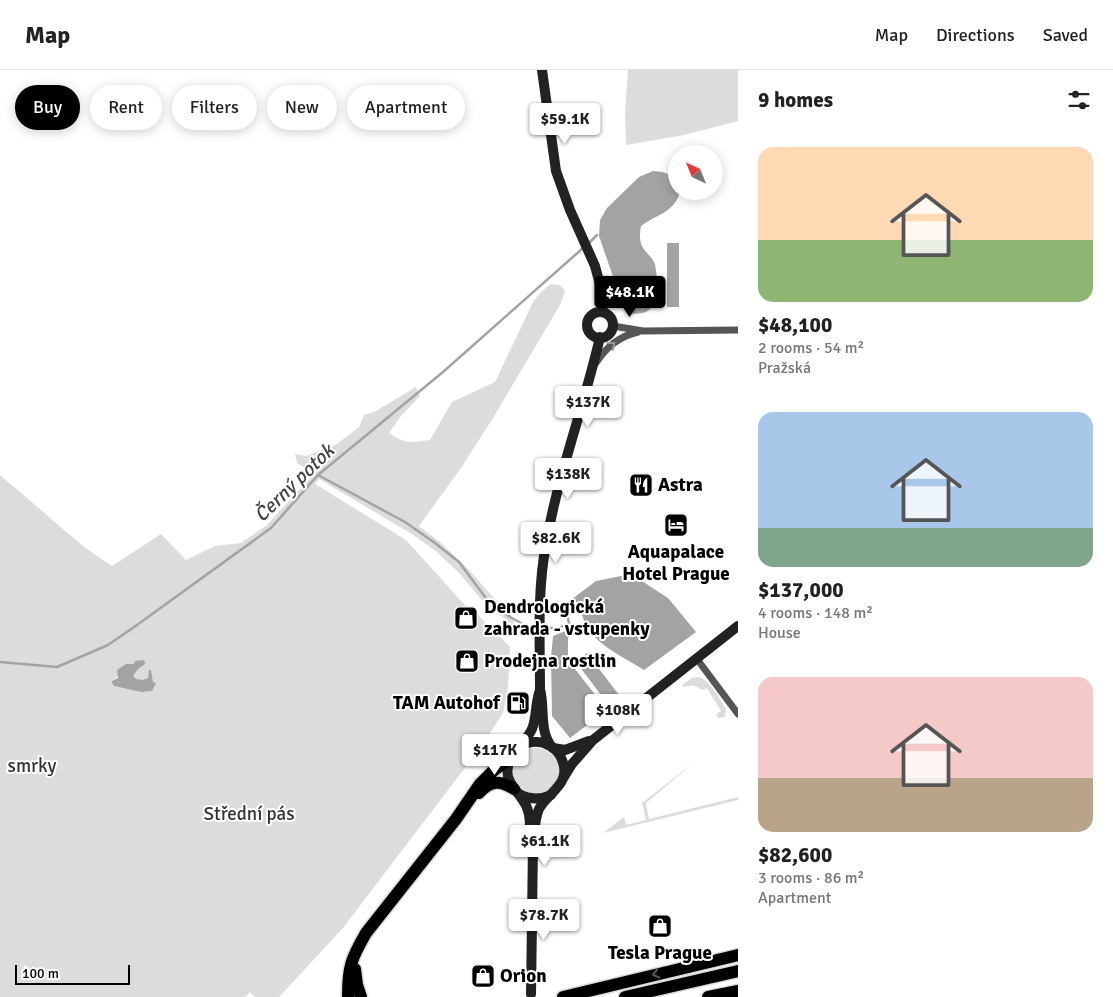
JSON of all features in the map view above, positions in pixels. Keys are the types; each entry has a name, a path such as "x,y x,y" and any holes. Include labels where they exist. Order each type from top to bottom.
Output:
{"highway":[{"path":"348,997 350,966 356,950 362,941 456,819 484,779 510,758"},
{"path":"456,819 488,784 500,783 516,790"},
{"path":"361,997 355,979 355,965 362,941"},
{"path":"563,997 738,955"},
{"path":"625,997 738,972"},
{"path":"708,997 738,991"}],"street":[{"path":"542,70 556,171 602,288 602,312"},
{"path":"602,312 611,318 612,326 610,333 600,337 588,330 587,324 592,314 602,312"},
{"path":"612,326 644,331 738,330"},
{"path":"592,372 600,357 612,345 626,336 644,331"},
{"path":"530,994 533,844 539,809 559,788 564,771 561,756 546,739 543,729 543,701 540,689 540,592 545,545 560,476 592,372 600,337"},
{"path":"562,780 572,764 593,740 738,626"},
{"path":"697,659 738,714"},
{"path":"533,844 528,810 508,775 508,766 510,758 520,747 532,727 536,700 540,689"},
{"path":"520,747 535,742 561,750 571,749 593,740"},
{"path":"516,790 523,796 536,799 545,798 552,794"}],"green space":[{"path":"628,70 738,70 738,121 684,135 626,145 625,113"},
{"path":"551,284 560,285 565,291 560,305 493,418 461,468 419,526 441,543 510,612 516,627 485,604 460,574 437,552 412,534 319,479 315,484 406,540 472,613 477,614 510,647 508,687 503,713 483,744 343,928 279,997 255,997 250,992 245,997 0,997 0,475 84,547 112,566 161,534 186,560 215,546 241,543 267,525 314,474 297,463 295,454 306,456 337,444 359,427 364,415 374,412 416,387 420,396 401,416 389,433 404,441 430,440 452,402 495,382 533,302","holes":["134,664 143,666 138,668 133,676 136,680 142,680 148,678 151,670 153,682 141,692 114,686 112,681"]},
{"path":"698,677 707,682 714,690 726,709 725,717 718,718 716,714 721,711 707,688 703,690 693,685 684,687 682,685 692,678"},
{"path":"536,748 549,752 555,758 559,771 555,784 549,790 536,794 523,790 517,784 513,771 517,758 523,752"},
{"path":"697,760 646,803 649,819 738,797 738,800 603,833 624,817 626,825 646,820 642,803"}],"shaded area":[{"path":"653,171 668,174 668,200 676,200 669,209 641,226 641,243 655,266 657,278 656,292 655,299 649,310 633,314 619,294 599,236 600,220 607,208 639,177"},
{"path":"667,243 679,243 679,307 667,307"},
{"path":"631,574 668,598 696,632 644,670 601,643 586,625 578,606 566,610 564,605 596,581"},
{"path":"568,630 571,636 568,638 568,660 607,710 570,738 552,716 551,658 553,636"},
{"path":"587,653 622,699 611,708 576,662"},
{"path":"144,660 145,664 133,676 136,679 142,680 148,678 149,670 151,670 153,682 156,683 152,691 141,692 114,686 112,681 118,678 117,670 126,664 134,664 135,661"}],"waterway":[{"name":"Černý potok","path":"589,243 597,235"},
{"name":"Černý potok","path":"0,662 57,667 108,645 137,625 271,528 318,475 443,372 583,248"},
{"path":"318,475 405,522 435,543 459,562 488,601 521,623"},
{"path":"547,627 557,629 569,623 566,610"}],"place":[{"name":"Astra","path":"641,485"},
{"name":"Aquapalace Hotel Prague","path":"676,525"},
{"name":"Dendrologická zahrada - vstupenky","path":"466,618"},
{"name":"Prodejna rostlin","path":"467,661"},
{"name":"TAM Autohof","path":"518,703"},
{"name":"Tesla Prague","path":"660,926"},
{"name":"Orion","path":"483,976"}],"park label":[{"name":"smrky","path":"32,766"},
{"name":"Střední pás","path":"249,814"}]}
